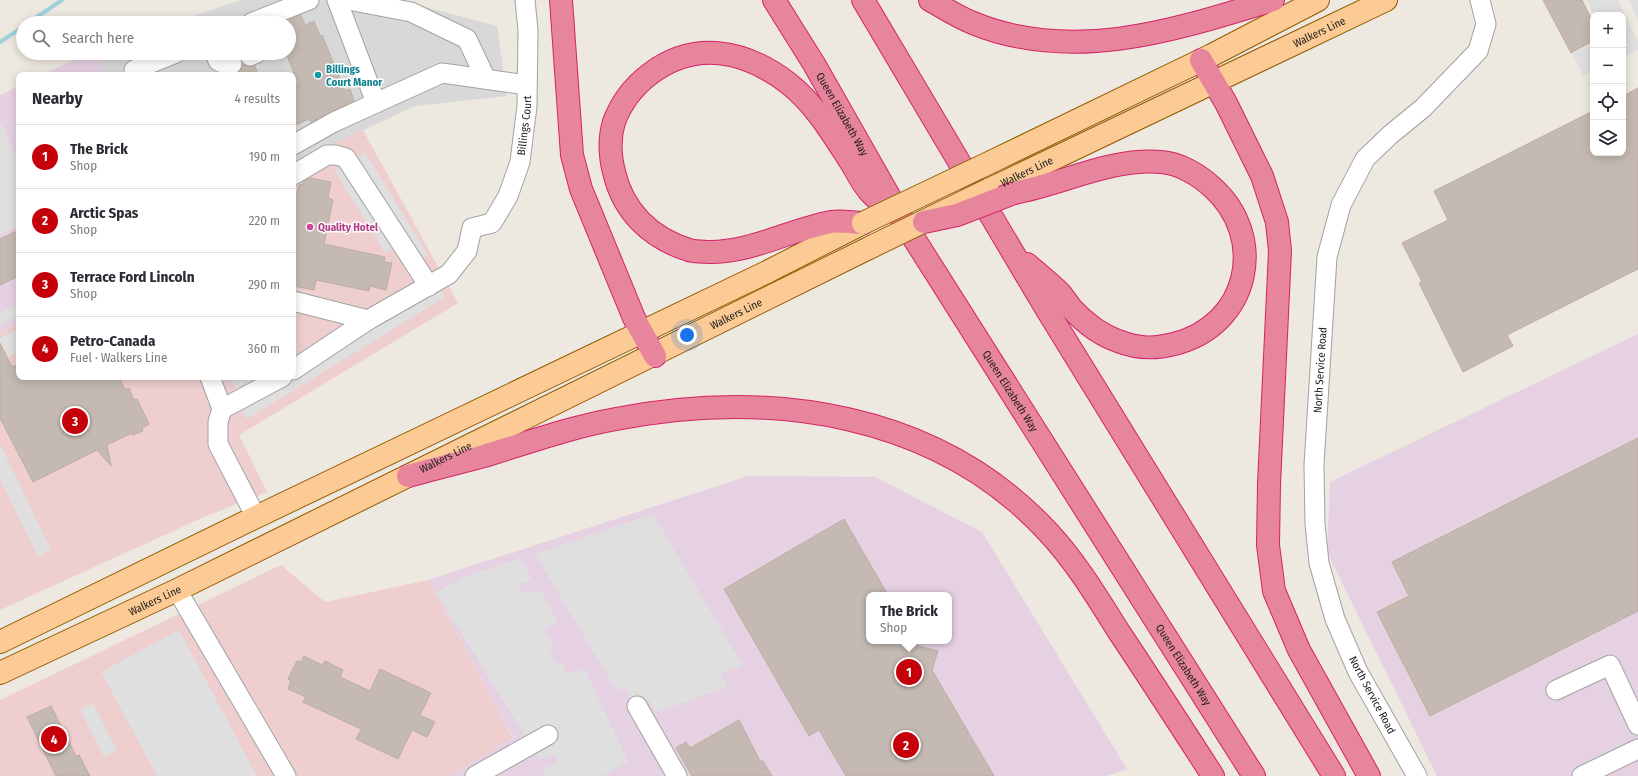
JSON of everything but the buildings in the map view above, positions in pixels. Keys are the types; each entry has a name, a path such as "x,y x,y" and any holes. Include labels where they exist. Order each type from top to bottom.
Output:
{"highway":[{"path":"561,0 572,155 581,189 596,229 634,318 655,356"},
{"name":"Queen Elizabeth Way","path":"774,0 915,224 1254,776"},
{"path":"930,0 973,23 1007,34 1073,43 1139,37 1206,21 1273,0"},
{"path":"863,223 832,222 740,250 716,252 691,251 672,244 656,235 638,221 626,204 616,183 611,161 610,143 614,122 636,85 672,60 690,54 707,52 726,54 749,60 788,83 807,100 822,117 869,191 915,224 957,215 1014,194 1103,167 1132,163 1162,162 1187,169 1207,182 1225,198 1239,223 1245,247 1244,267 1241,285 1234,301 1217,323 1193,338 1160,347 1137,347 1105,335 1072,309 1059,292 1022,261 864,1"},
{"path":"864,1 1047,310 1334,776"},
{"path":"1201,60 1214,82 1262,176 1277,222 1280,251 1269,484 1268,545 1274,591 1299,650 1369,776"},
{"path":"408,476 608,420 660,412 730,406 801,410 881,426 937,450 984,477 1018,501 1048,532 1076,565 1213,776"}],"main road":[{"path":"0,642 256,517 767,272 863,223 1201,60 1318,0"},
{"name":"Walkers Line","path":"0,673 177,590 655,356 872,248 915,224 1386,0"}],"street":[{"path":"270,16 309,0"},
{"path":"337,0 376,103"},
{"path":"348,0 411,12 467,39 486,79"},
{"name":"Billings Court","path":"429,286 449,274 468,251 472,228 492,223 508,196 520,162 527,106 528,30 525,0"},
{"name":"North Service Road","path":"1417,776 1358,672 1335,619 1319,563 1314,517 1314,465 1327,257 1341,205 1366,159 1390,135 1423,108 1478,51 1486,24 1480,0"},
{"path":"134,70 159,60"},
{"path":"218,60 227,65 232,64"},
{"path":"296,143 334,122 442,73 527,85"},
{"path":"296,173 327,155 336,155 346,158 429,286 368,320 296,368"},
{"path":"296,302 368,320"},
{"path":"211,380 222,409 218,422 218,444 256,517"},
{"path":"222,409 276,380"},
{"path":"177,590 286,776"},
{"path":"1556,690 1610,665 1638,725"},
{"path":"637,706 677,776"},
{"path":"475,776 548,735"},
{"path":"1582,776 1638,749"}],"shaded area":[{"path":"241,0 399,0 497,26 507,96 415,106 296,162 296,72 103,72 101,60 296,60 296,16 194,16"},
{"path":"1587,0 1618,0 1624,12 1593,12"},
{"path":"1629,0 1638,0 1638,20"},
{"path":"1626,17 1638,42 1638,50 1626,56"},
{"path":"1590,45 1590,72 1583,76 1572,54"},
{"path":"73,60 101,60 103,72 48,72"},
{"path":"16,87 16,325 0,333 0,95"},
{"path":"0,121 16,156 16,227 0,235"},
{"path":"363,130 458,303 239,435 267,492 204,517 0,610 0,333 16,325 16,380 296,380 296,162"},
{"path":"365,152 428,255 409,266 397,246 385,253 335,171"},
{"path":"440,288 445,297 247,419 242,411 292,380 296,380 296,377"},
{"path":"16,305 16,317 0,325 0,313"},
{"path":"16,330 16,353 0,361 0,338"},
{"path":"1638,334 1638,776 1437,776 1327,552 1330,482"},
{"path":"231,380 252,380 236,389"},
{"path":"0,444 51,550 38,557 0,479"},
{"path":"748,476 875,477 982,532 1127,769 1107,776 451,776 513,737 428,580"},
{"path":"653,514 743,666 720,673 728,687 656,712 648,699 634,704 625,687 617,691 535,554"},
{"path":"520,558 532,580 518,584 523,593 541,591 558,622 544,629 555,649 549,653 556,664 562,663 566,674 584,668 628,761 603,776 546,776 542,769 558,762 553,754 540,760 436,592 467,576"},
{"path":"281,565 325,602 428,580 513,738 451,776 0,776 0,700"},
{"path":"179,630 257,776 157,776 101,672"},
{"path":"93,703 117,751 104,757 80,710"}],"waterway":[{"path":"38,16 62,0"},
{"path":"0,42 16,32"}],"place":[{"name":"Billings Court Manor","path":"318,75"},
{"name":"Quality Hotel","path":"310,227"},
{"name":"Terrace Ford Lincoln","path":"75,421"},
{"name":"The Brick","path":"909,672"},
{"name":"Petro-Canada","path":"54,739"},
{"name":"Arctic Spas","path":"906,745"}]}
